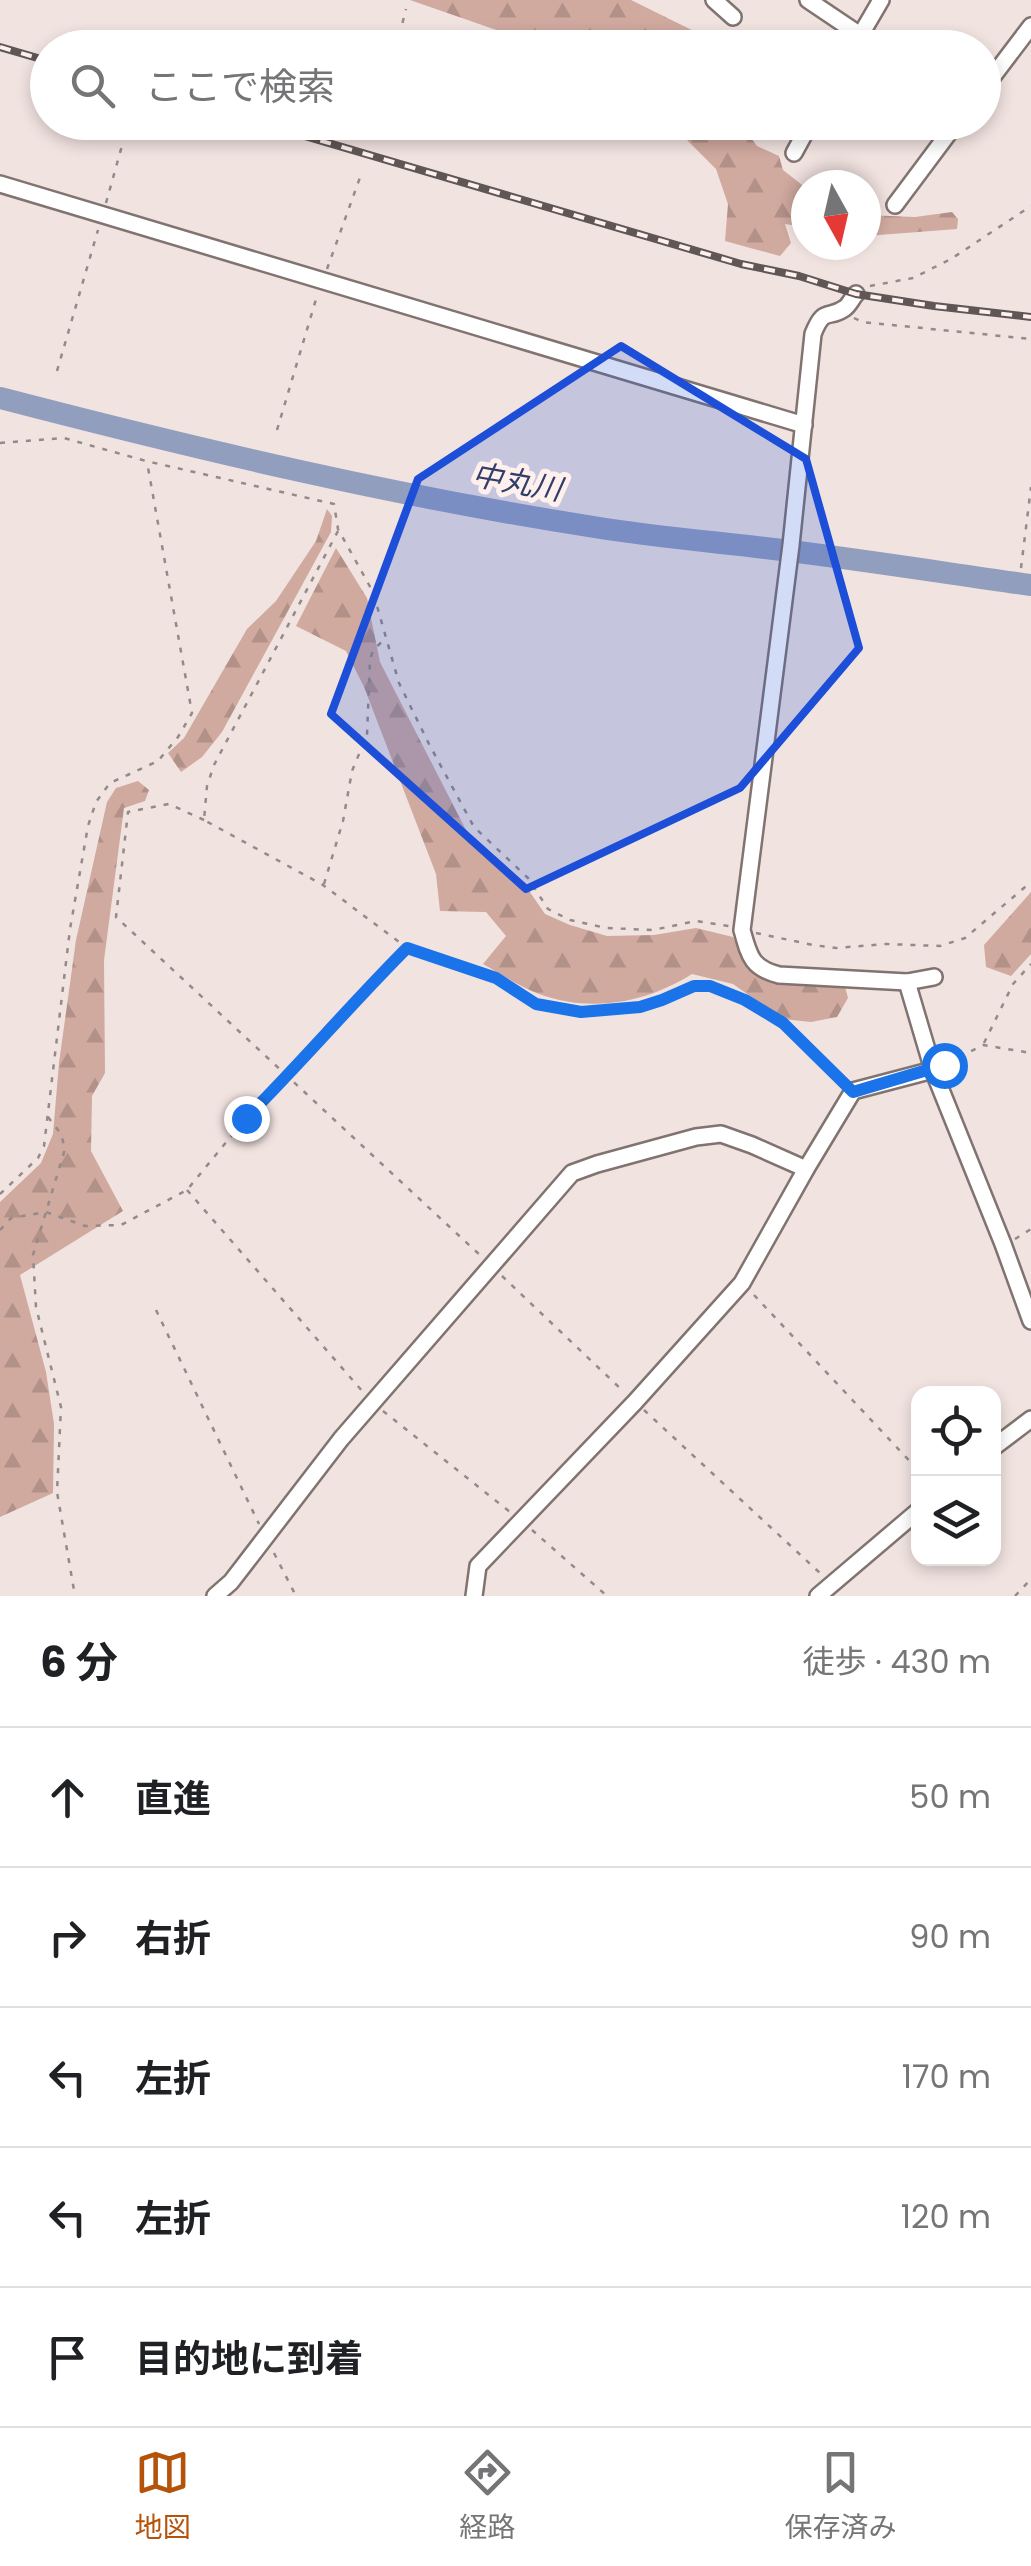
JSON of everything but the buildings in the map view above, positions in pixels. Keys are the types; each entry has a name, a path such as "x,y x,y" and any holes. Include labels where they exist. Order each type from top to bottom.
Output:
{"street":[{"path":"714,0 733,18"},
{"path":"808,0 843,30"},
{"path":"864,30 881,0"},
{"path":"1001,66 1031,26"},
{"path":"794,153 801,140"},
{"path":"895,204 943,140"},
{"path":"0,184 804,425"},
{"path":"856,294 845,308 818,320 813,334 742,930 755,963 778,975 908,982 934,977"},
{"path":"908,982 933,1070 1031,1322"},
{"path":"474,1596 478,1566 635,1402 742,1282 853,1092 933,1070"},
{"path":"215,1596 232,1582 340,1439 572,1174 696,1137 720,1134 806,1169"},
{"path":"1001,1443 1031,1419"},
{"path":"818,1596 911,1517"}],"path":[{"path":"401,30 406,9"},
{"path":"106,200 124,142"},
{"path":"325,273 362,172"},
{"path":"856,294 868,287 913,278 951,260 1031,206"},
{"path":"57,372 101,218"},
{"path":"278,430 319,290"},
{"path":"839,310 862,322 1031,339"},
{"path":"0,443 64,438 334,504 338,529 373,592 398,684 474,826 528,878 548,909 570,920 606,928 653,930 696,922 726,925 836,948 886,944 940,946 965,938 1031,882"},
{"path":"0,1194 38,1158 44,1146 70,929 88,826 96,802 110,783 158,761 192,713 146,461"},
{"path":"1021,568 1031,487"},
{"path":"204,820 207,786 214,765 338,529"},
{"path":"323,886 352,771 367,736 372,650 385,639"},
{"path":"832,1584 116,917 128,812 170,804 204,820 323,886 407,948 496,978 536,1004 581,1012 640,1007 694,986 710,986 745,1000 783,1023 853,1092"},
{"path":"0,1230 11,1218 46,1212 85,1226 121,1226 187,1190 246,1118 407,948"},
{"path":"983,1045 1013,984 1031,964"},
{"path":"933,1070 983,1045 1031,1053"},
{"path":"46,1115 61,1134 64,1149 33,1255 36,1307 61,1406 56,1492 75,1596"},
{"path":"1003,1244 1031,1229"},
{"path":"742,1282 911,1463"},
{"path":"156,1310 296,1596"},
{"path":"1016,1596 1031,1579"}],"highlighted area":[{"path":"621,346 806,459 859,648 740,788 526,889 331,714 418,479"}],"green space":[{"path":"410,0 631,0 692,30 496,30"},
{"path":"687,140 753,140 779,156 783,170 791,176 791,225 785,224 791,243 780,256 725,241 728,204 716,169"},
{"path":"952,212 958,219 957,229 881,235 881,216 915,217"},
{"path":"327,509 332,516 331,532 222,732 202,757 181,772 168,753 184,738 247,629 276,601 316,541"},
{"path":"336,548 367,598 380,662 467,832 523,882 545,914 607,936 654,935 696,928 733,937 745,962 765,977 844,983 848,998 837,1017 811,1022 783,1019 733,984 692,974 637,998 578,1003 532,991 483,964 506,936 486,912 440,911 436,874 364,687 346,651 296,626"},
{"path":"138,781 149,790 145,801 124,808 104,960 105,1073 92,1096 91,1151 123,1211 20,1275 46,1372 54,1424 53,1493 0,1517 0,1202 41,1163 53,1134 76,940 107,802 116,788"},
{"path":"1031,892 1031,954 1011,976 986,967 984,945"}],"waterway":[{"name":"中丸川","path":"0,398 296,470 519,515 1031,585"}],"railway":[{"path":"0,47 30,56"},
{"path":"318,140 856,294 1031,317"}],"route":[{"path":"246,1118 407,948 496,978 536,1004 581,1012 640,1007 694,986 710,986 745,1000 783,1023 853,1092 944,1065"}]}
